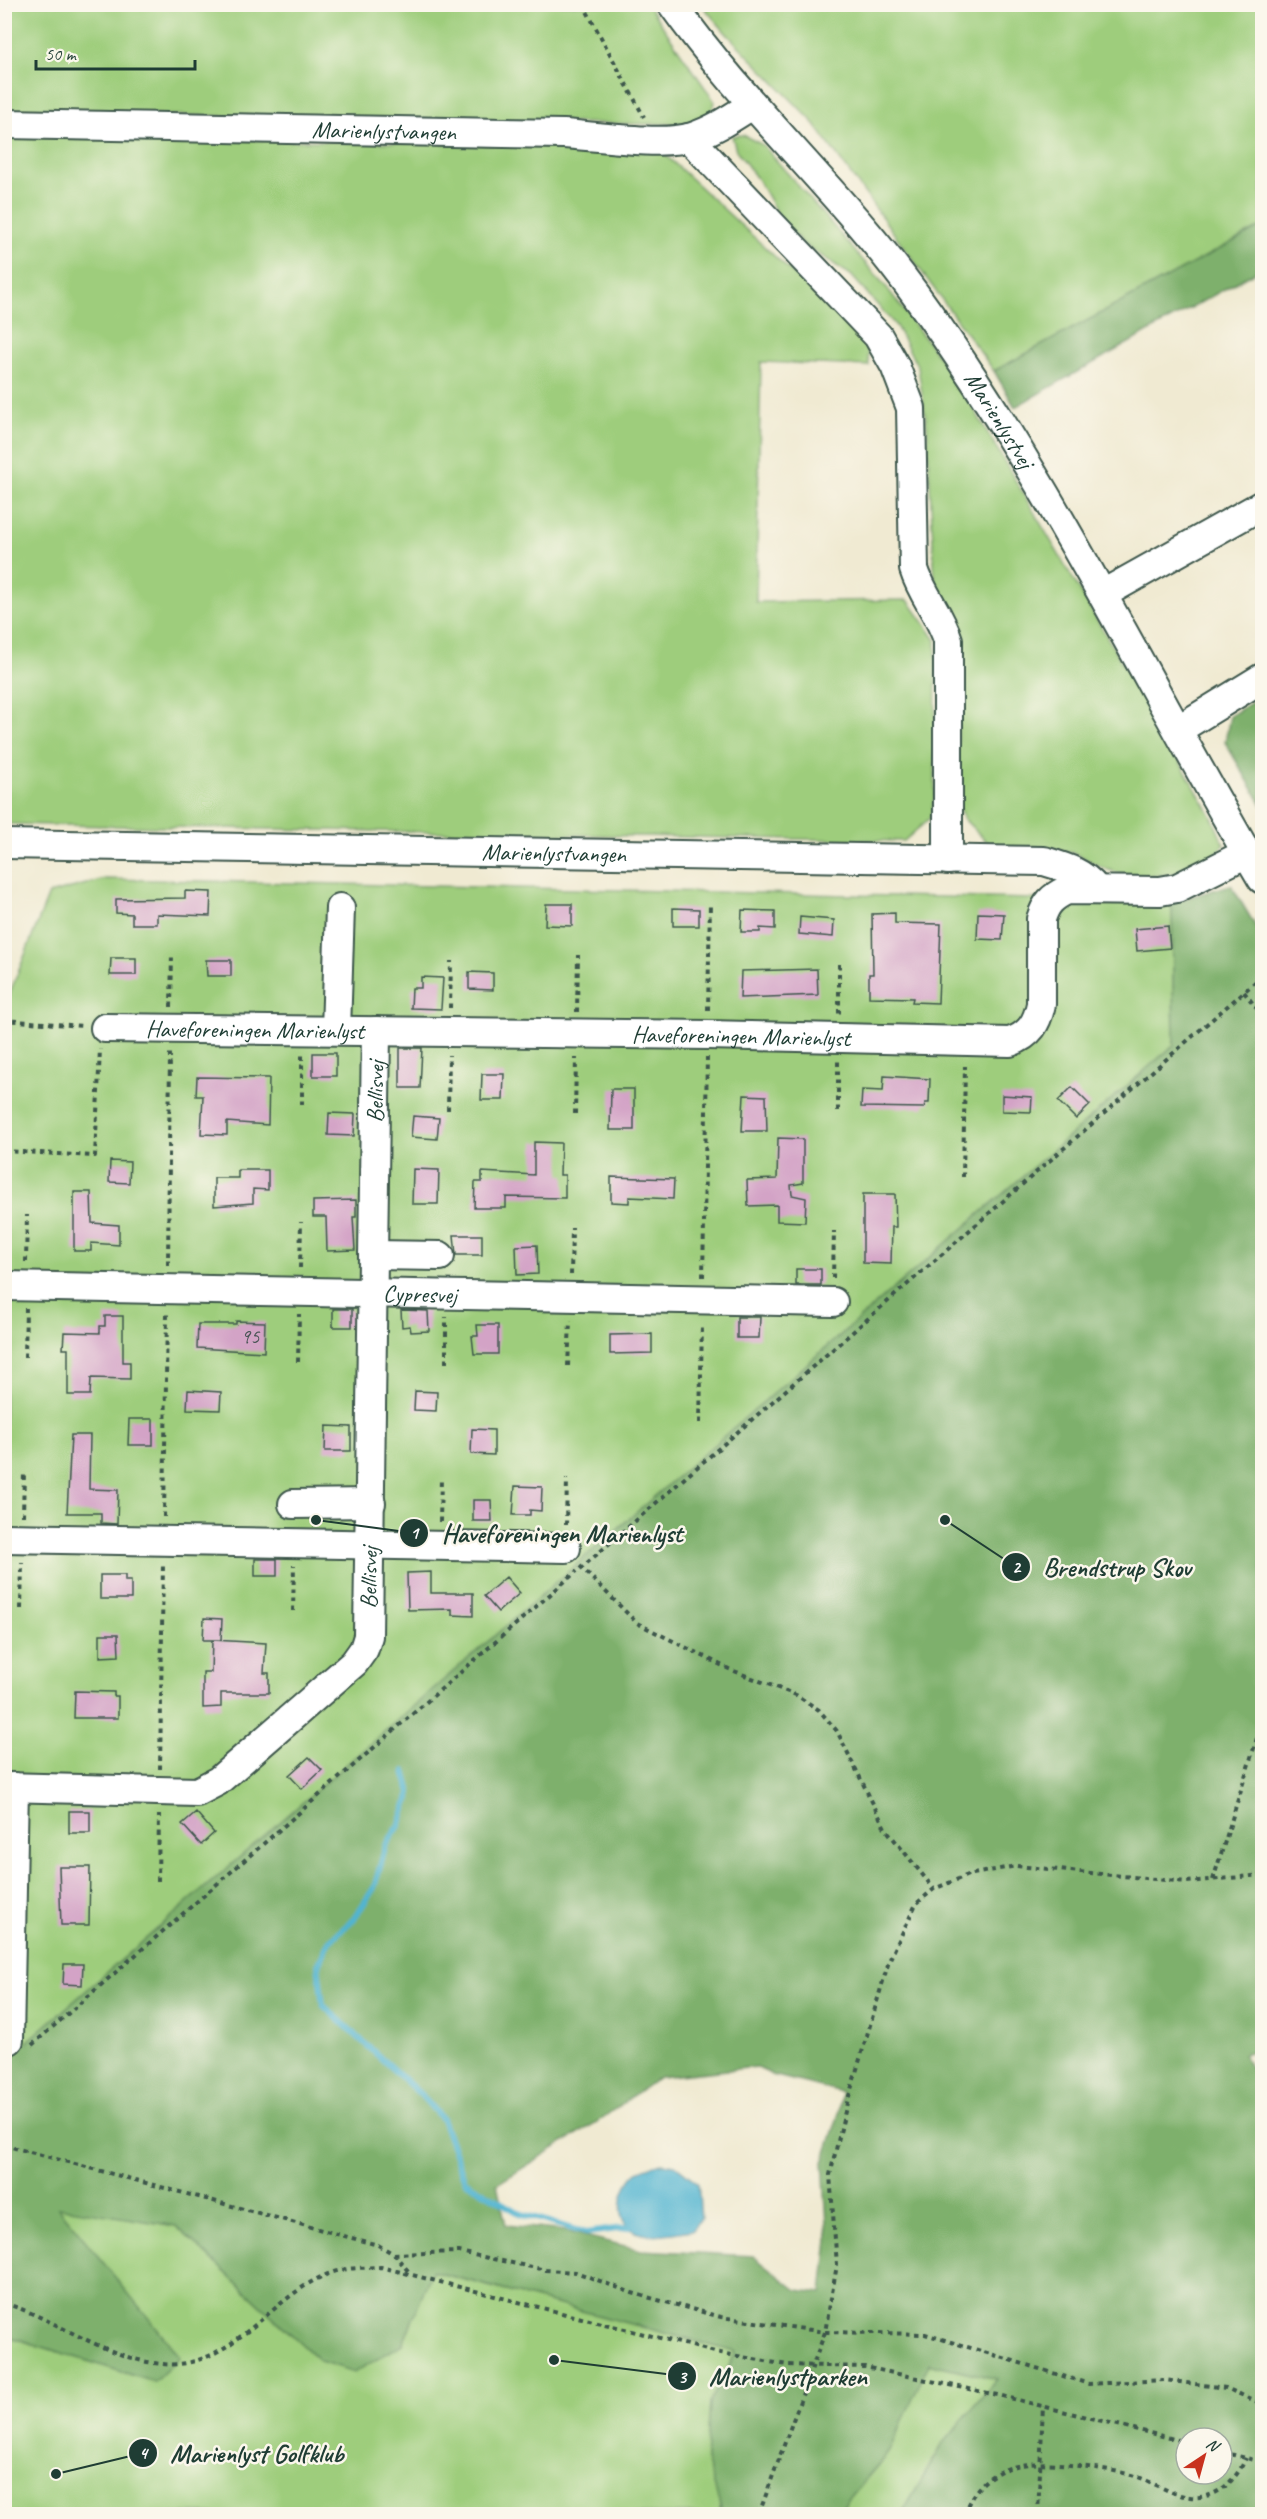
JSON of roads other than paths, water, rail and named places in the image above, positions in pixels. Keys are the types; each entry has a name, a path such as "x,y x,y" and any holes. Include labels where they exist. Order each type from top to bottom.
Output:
{"street":[{"name":"Marienlystvej","path":"672,4 752,105 850,214 914,292 978,387 1103,594 1263,879"},
{"name":"Marienlystvangen","path":"4,124 563,134 656,140 689,138 718,127 752,105"},
{"path":"689,138 878,336 895,366 907,398 910,408 914,569 921,591 931,601 942,621 948,640 948,860"},
{"path":"1103,594 1263,505"},
{"path":"1179,729 1263,678"},
{"name":"Marienlystvangen","path":"4,844 1044,861 1069,868 1089,880 1096,889"},
{"name":"Haveforeningen Marienlyst","path":"103,1028 708,1035 1010,1042 1023,1038 1032,1029 1041,1004 1041,920 1045,906 1053,897 1067,890 1160,891 1178,888 1247,853"},
{"path":"336,1030 340,908"},
{"name":"Bellisvej","path":"16,2046 9,1787 160,1792 197,1792 208,1788 354,1663 364,1649 368,1636 371,1503 376,1030"},
{"path":"373,1256 440,1256"},
{"name":"Cypresvej","path":"4,1286 833,1302"},
{"path":"293,1504 371,1503"},
{"path":"4,1538 440,1547 573,1558"}],"water":[{"path":"662,2163 675,2165 698,2183 701,2219 693,2230 648,2235 632,2230 626,2223 622,2214 622,2204 627,2185 640,2170"}],"waterway":[{"path":"405,1771 411,1793 399,1826 386,1845 374,1888 353,1920 329,1941 318,1965 323,2005 421,2095 442,2119 465,2181 519,2213 586,2233 631,2227"}],"place":[{"name":"Haveforeningen Marienlyst","path":"316,1520"},
{"name":"Brendstrup Skov","path":"945,1520"},
{"name":"Marienlystparken","path":"554,2360"},
{"name":"Marienlyst Golfklub","path":"56,2474"}]}
